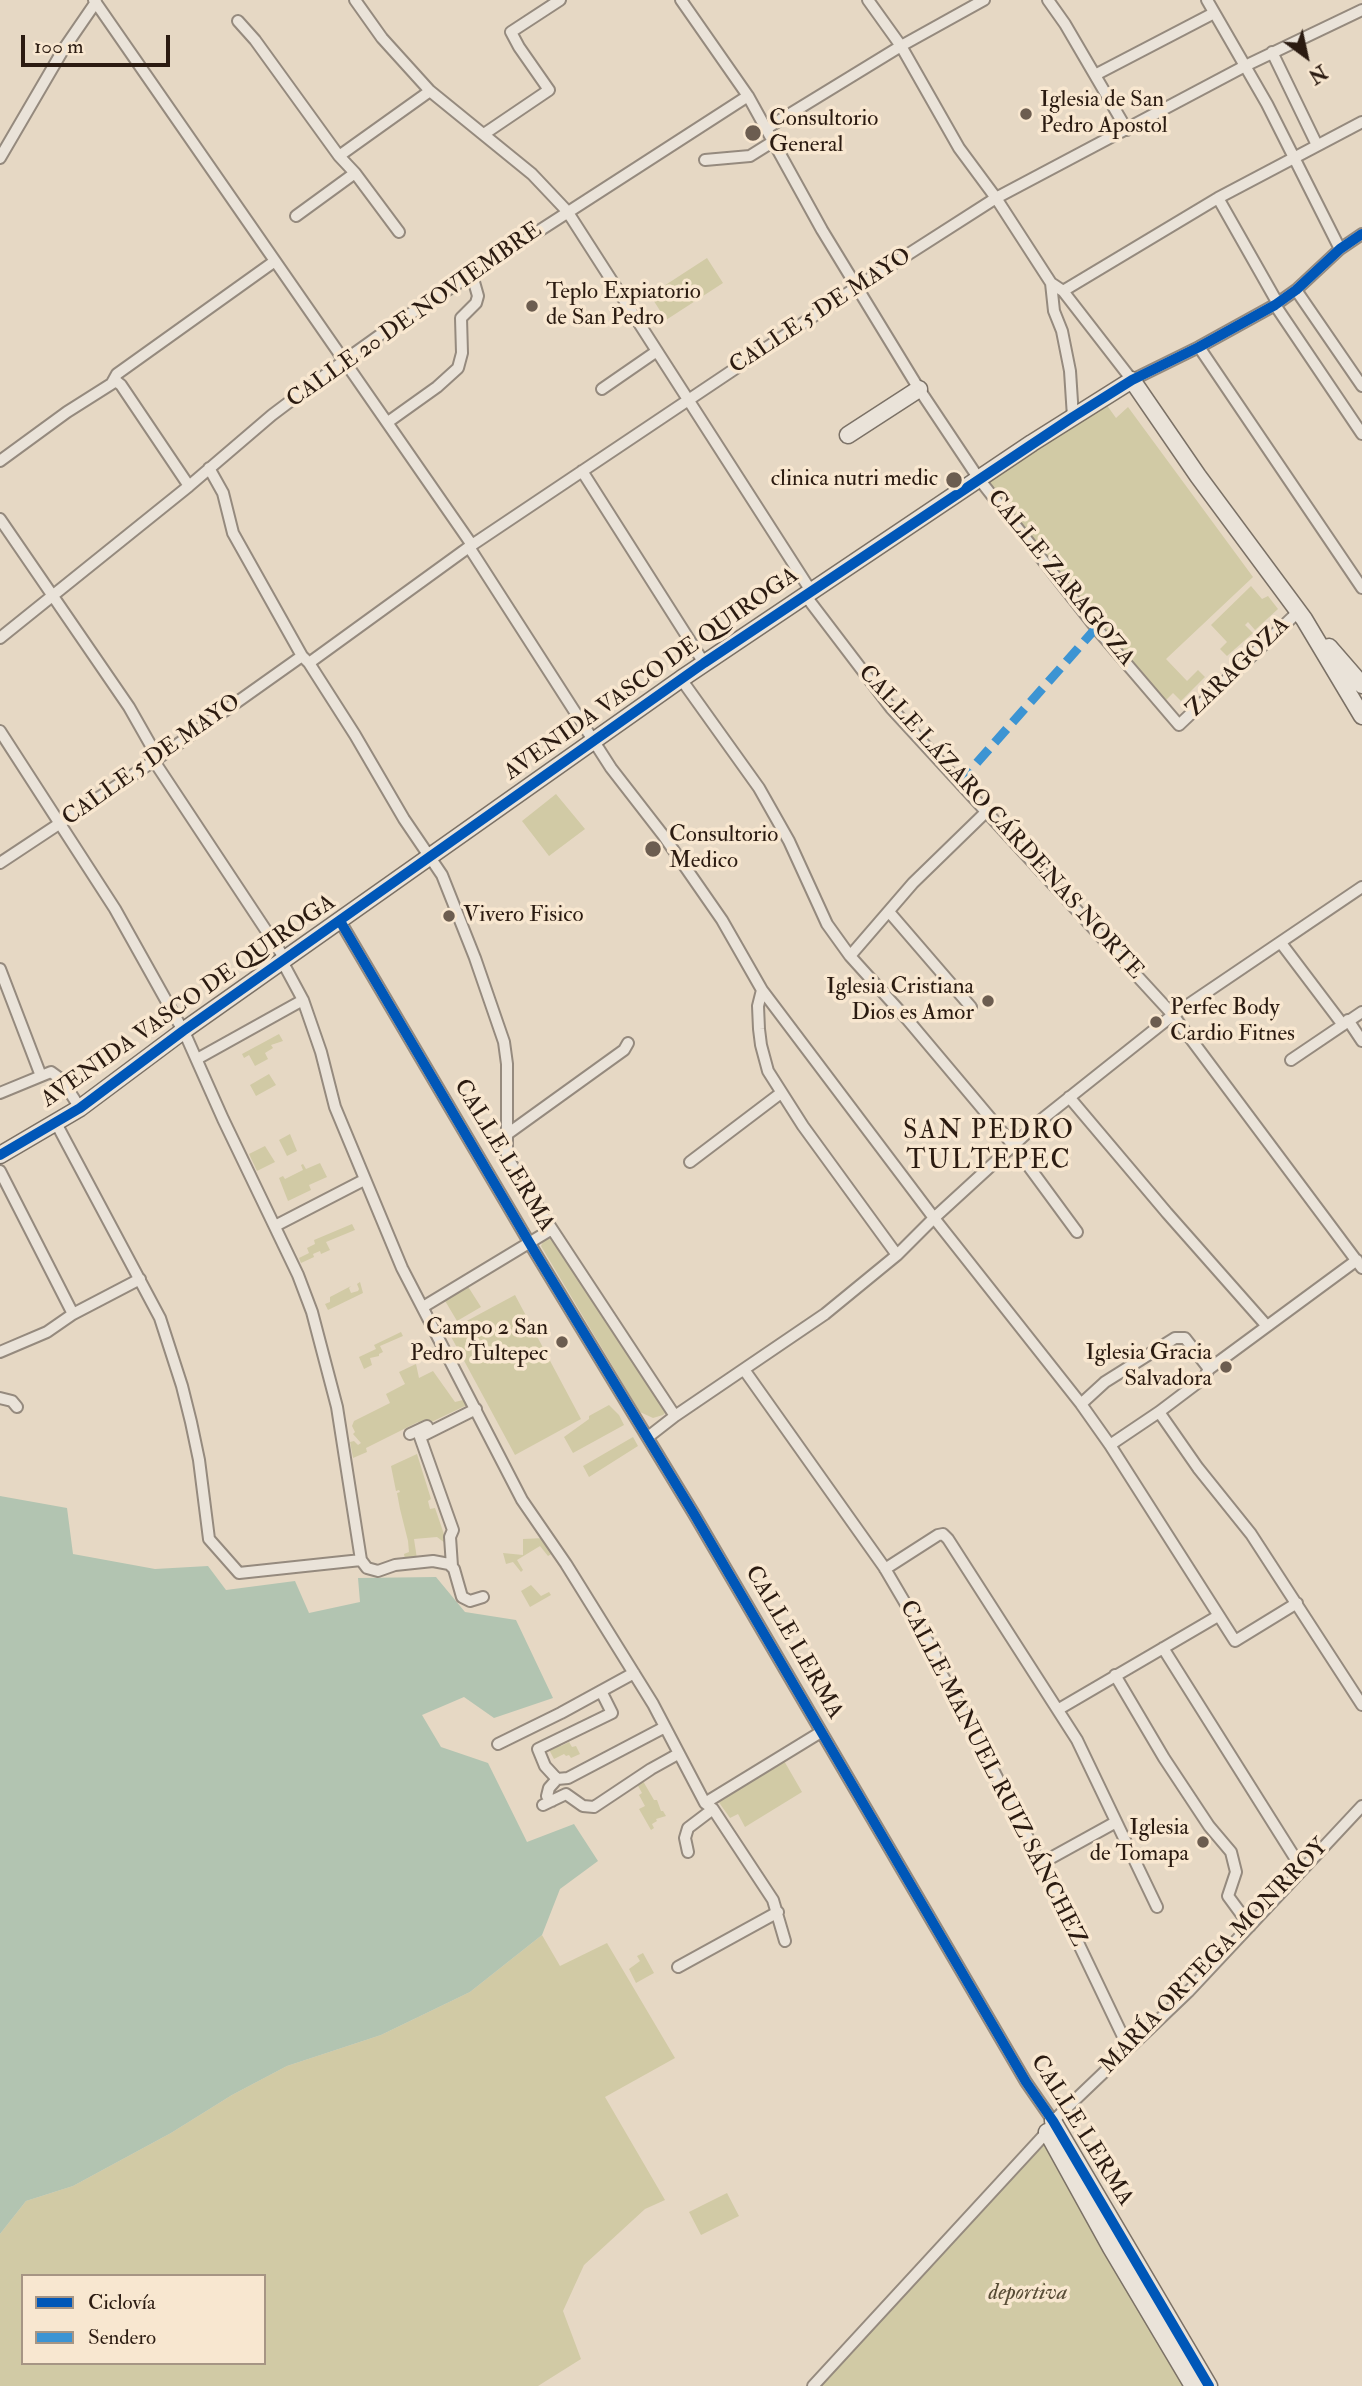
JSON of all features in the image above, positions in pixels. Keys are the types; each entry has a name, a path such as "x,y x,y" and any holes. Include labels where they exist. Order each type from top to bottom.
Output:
{"street":[{"name":"CALLE LÁZARO CÁRDENAS NORTE","path":"355,0 382,38 430,91 532,174 568,212 689,400 808,593 891,708 1173,1015 1359,1258"},
{"path":"484,134 549,90 511,32 560,0"},
{"name":"CALLE ZARAGOZA","path":"681,0 748,96 822,230 919,389 979,478 1096,628 1179,725"},
{"path":"868,0 901,46 959,148 996,198 1051,284 1054,311 1062,331 1070,371 1073,417"},
{"path":"767,128 901,46 984,0"},
{"path":"1048,0 1127,130"},
{"path":"1207,0 1245,66 1340,249"},
{"path":"0,158 95,1 388,422 593,740 722,920 762,990 933,1218 1081,1404 1235,1641 1297,1603"},
{"name":"CALLE 5 DE MAYO","path":"0,863 857,287 996,198 1272,52 1362,10"},
{"path":"1095,75 1214,13"},
{"path":"238,21 256,40 338,156 355,173 399,232"},
{"path":"1272,52 1317,145"},
{"path":"338,156 430,91"},
{"name":"CALLE 20 DE NOVIEMBRE","path":"0,638 189,486 272,415 345,360 401,320 748,96"},
{"path":"1063,291 1217,198 1362,122"},
{"path":"705,160 750,156 774,141"},
{"path":"296,216 355,173"},
{"path":"1217,198 1276,304 1362,434"},
{"name":"AVENIDA VASCO DE QUIROGA","path":"0,1155 79,1108 183,1031 704,663 1073,417 1132,380 1276,304 1296,290 1340,249 1362,234"},
{"path":"0,461 114,382 117,374 275,261"},
{"path":"388,422 437,387 458,368 462,353 461,318 476,303 478,296 472,275"},
{"path":"1051,284 1063,291 1132,380 1198,476 1301,615 1362,685"},
{"path":"1296,290 1362,386"},
{"path":"1199,347 1362,588"},
{"path":"602,389 657,351"},
{"path":"114,382 121,385 189,486"},
{"path":"848,435 919,389"},
{"path":"209,468 223,494 227,519 233,534 305,659 442,875 504,1042 507,1064 507,1157 675,1416"},
{"path":"582,471 704,663"},
{"path":"0,519 130,707 156,759 284,960 303,1000 321,1052 335,1107 402,1268 522,1500 560,1554 634,1673 709,1806 749,1862 778,1912 785,1941"},
{"path":"1301,615 1362,716"},
{"name":"ZARAGOZA","path":"1179,725 1301,615"},
{"path":"681,679 760,788 789,841 827,924 850,956 1013,1145 1077,1232"},
{"path":"0,730 115,909 183,1031 298,1275 312,1312 337,1407 364,1564"},
{"path":"850,956 890,913 913,883 986,812"},
{"path":"648,1437 825,1314 897,1255 1013,1145 1173,1015 1362,887"},
{"path":"890,913 971,1007"},
{"name":"CALLE LERMA","path":"340,921 821,1732 1020,2072 1192,2375 1209,2386"},
{"path":"1281,943 1362,1041"},
{"path":"0,969 41,1076"},
{"path":"762,990 758,1006 761,1045 768,1071 897,1255"},
{"path":"197,1059 303,1000"},
{"path":"1290,1060 1362,1012"},
{"path":"506,1135 624,1050 628,1043"},
{"path":"0,1093 51,1072 60,1077 79,1108"},
{"path":"691,1162 781,1093"},
{"path":"1069,1097 1266,1325"},
{"path":"56,1123 160,1318 182,1386 199,1460 209,1539 239,1573 364,1564 378,1571 395,1565 433,1561 452,1566"},
{"path":"486,1169 507,1157"},
{"path":"0,1171 73,1314"},
{"path":"275,1226 364,1180"},
{"path":"423,1307 552,1228"},
{"path":"1110,1445 1159,1412 1266,1325 1359,1258"},
{"path":"0,1353 47,1332 73,1314 140,1279"},
{"path":"1081,1404 1105,1382 1175,1338 1185,1338 1209,1369"},
{"name":"CALLE MANUEL RUIZ SÁNCHEZ","path":"745,1371 885,1569 934,1652 940,1671 982,1747 1128,2047"},
{"path":"0,1398 12,1401 17,1407"},
{"path":"410,1434 475,1406"},
{"path":"475,1406 420,1437 453,1530 450,1537 452,1566 462,1597 470,1601 483,1597"},
{"path":"1159,1412 1198,1468 1251,1534 1362,1705"},
{"path":"885,1569 938,1535 943,1534 954,1547 1059,1709 1087,1758 1157,1906"},
{"path":"1059,1709 1219,1616"},
{"path":"1163,1648 1302,1869"},
{"path":"498,1744 634,1673"},
{"path":"1115,1675 1164,1758 1209,1826 1231,1852 1236,1872 1228,1896 1250,1926"},
{"path":"557,1779 535,1751 612,1713 601,1691"},
{"path":"664,1727 568,1778 557,1779 549,1788 548,1803 566,1794 583,1806 594,1807 678,1754"},
{"path":"688,1852 685,1838 688,1828 709,1806 821,1732"},
{"name":"MARÍA ORTEGA MONRROY","path":"813,2386 1050,2126 1128,2047 1188,1992 1362,1806"},
{"path":"1040,1864 1116,1822"},
{"path":"678,1968 778,1912"}],"green space":[{"path":"707,258 723,283 666,320 650,295"},
{"path":"1106,404 1116,418 1128,407 1253,577 1166,659 1187,681 1198,670 1205,677 1181,701 1173,693 1164,702 985,481"},
{"path":"1251,586 1262,599 1268,596 1278,609 1255,630 1248,622 1245,625 1253,633 1227,656 1220,649 1227,642 1211,625"},
{"path":"556,794 585,829 549,856 522,821"},
{"path":"279,1034 283,1041 271,1045 273,1048 265,1053 268,1059 255,1066 249,1055 244,1058 242,1054"},
{"path":"269,1074 276,1085 256,1096 250,1085"},
{"path":"290,1134 297,1151 287,1156 279,1140"},
{"path":"265,1146 275,1162 257,1171 249,1154"},
{"path":"320,1163 327,1177 309,1185 311,1190 288,1201 279,1178 283,1176 285,1179 303,1170 303,1164 306,1169"},
{"path":"352,1224 355,1230 326,1242 330,1250 313,1254 314,1257 301,1263 299,1258 309,1253 307,1248 315,1244 314,1240"},
{"path":"550,1238 666,1412 663,1415 653,1418 640,1412 541,1246 544,1239"},
{"path":"360,1282 363,1293 328,1310 325,1304 330,1302 330,1297 351,1286 351,1293 358,1291 357,1284"},
{"path":"467,1285 481,1307 457,1321 444,1299"},
{"path":"515,1295 581,1419 515,1455 448,1331"},
{"path":"401,1332 403,1336 380,1346 383,1352 370,1358 372,1365 364,1369 359,1357 376,1349 374,1345"},
{"path":"416,1364 419,1378 433,1371 455,1402 463,1400 467,1405 421,1427 418,1422 366,1448 367,1452 353,1458 350,1442 354,1441 358,1445 361,1443 353,1434 354,1421 390,1403 386,1394 405,1384 399,1372"},
{"path":"609,1405 624,1425 573,1453 564,1437 589,1419 589,1416"},
{"path":"633,1437 638,1446 589,1477 583,1466"},
{"path":"417,1454 431,1499 428,1501 430,1509 435,1508 447,1543 447,1554 445,1543 437,1537 414,1539 417,1559 405,1559 404,1554 409,1552 408,1541 397,1493 400,1492 396,1491 391,1466"},
{"path":"544,1538 553,1553 548,1556 540,1546 517,1560 523,1570 521,1572 513,1562 506,1564 503,1553 523,1555 523,1539"},
{"path":"531,1585 541,1596 549,1592 551,1595 530,1607 521,1591"},
{"path":"558,1741 561,1746 569,1742 572,1747 576,1746 580,1754 571,1758 564,1754 554,1759 547,1746"},
{"path":"783,1759 802,1792 745,1827 738,1814 730,1818 718,1801"},
{"path":"643,1781 666,1816 656,1819 651,1830 639,1809 645,1806 637,1784"},
{"path":"542,1935 560,1966 607,1943 675,2058 605,2097 665,2200 645,2209 584,2265 563,2311 581,2359 538,2386 0,2386 0,2234 26,2201 73,2186 287,2066 381,2035 470,1992"},
{"path":"643,1953 654,1973 636,1983 629,1969 640,1961 637,1956"},
{"name":"deportiva","path":"1050,2135 1193,2386 819,2386"},
{"path":"727,2193 739,2216 701,2235 689,2212"}],"shaded area":[{"path":"0,1496 67,1508 73,1554 155,1569 208,1566 226,1590 295,1581 309,1613 360,1602 358,1578 436,1577 465,1612 516,1620 553,1698 494,1718 464,1697 422,1715 441,1747 488,1763 527,1842 574,1824 598,1861 560,1889 542,1935 470,1992 381,2035 287,2066 73,2186 26,2201 0,2234"}],"marked path":[{"path":"959,783 1096,628"}],"cycle path":[{"path":"0,1155 80,1108 183,1031 704,663 1132,380 1275,305 1296,290 1340,249 1362,234"},
{"path":"340,921 536,1254 694,1514 1026,2082 1053,2121 1209,2386"}],"place":[{"name":"Iglesia de San Pedro Apostol","path":"1026,114"},
{"name":"Consultorio General","path":"753,133"},
{"name":"Teplo Expiatorio de San Pedro","path":"532,306"},
{"name":"clinica nutri medic","path":"954,480"},
{"name":"Consultorio Medico","path":"653,849"},
{"name":"Vivero Fisico","path":"449,916"},
{"name":"Iglesia Cristiana Dios es Amor","path":"988,1001"},
{"name":"Perfec Body Cardio Fitnes","path":"1156,1022"},
{"name":"Campo 2 San Pedro Tultepec","path":"562,1342"},
{"name":"Iglesia Gracia Salvadora","path":"1226,1367"},
{"name":"Iglesia de Tomapa","path":"1203,1842"}],"district":[{"name":"SAN PEDRO TULTEPEC","path":"989,1147"}]}
